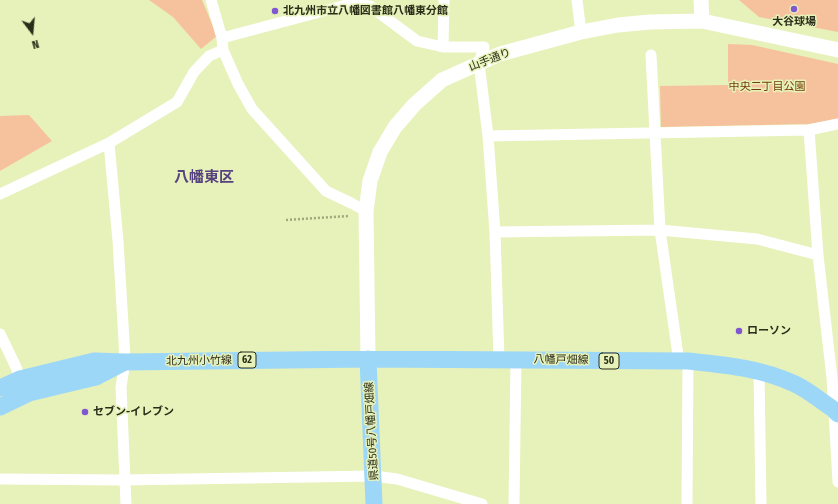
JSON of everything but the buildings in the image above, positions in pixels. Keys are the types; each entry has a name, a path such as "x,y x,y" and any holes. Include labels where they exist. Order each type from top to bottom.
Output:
{"main road":[{"name":"北九州小竹線","path":"0,388 20,379 94,361 125,362 368,359"},
{"name":"八幡戸畑線","path":"368,359 683,362 730,365 759,371 796,384 836,412"},
{"name":"県道50号八幡戸畑線","path":"368,359 374,504"},
{"name":"北九州小竹線","path":"0,407 29,393 96,377 125,362"}],"street":[{"path":"211,0 222,38 223,50 238,84 252,109 326,191 366,212"},
{"path":"443,47 444,0"},
{"path":"577,0 581,32"},
{"path":"701,0 702,21"},
{"path":"222,38 350,4 370,6 417,41 443,47 484,47 479,63 488,136 495,232 499,360"},
{"name":"山手通り","path":"368,359 366,212 370,181 380,152 395,127 414,105 442,80 500,54 581,32 618,25 650,22 702,21 838,50"},
{"path":"0,194 109,143 177,102 194,72 209,56 223,50"},
{"path":"651,55 660,230 683,362 687,504"},
{"path":"488,136 809,130 838,124"},
{"path":"809,130 818,255 836,412 838,482"},
{"path":"109,143 118,241 125,362 121,387 126,504"},
{"path":"495,232 660,230 757,239 818,255"},
{"path":"0,334 16,367 20,379"},
{"path":"514,504 516,360"},
{"path":"759,371 761,504"},
{"path":"0,479 124,480 374,476 397,479 482,504"}],"path":[{"path":"286,220 349,216"}],"green space":[{"path":"149,0 202,0 217,36 201,49 173,17"},
{"name":"大谷球場","path":"739,0 838,0 838,32 759,17"},
{"name":"中央二丁目公園","path":"728,44 752,45 838,64 838,119 809,124 661,127 660,86 728,85"},
{"path":"29,115 52,141 0,171 0,116"}],"place":[{"name":"大谷球場","path":"794,9"},
{"name":"北九州市立八幡図書館八幡東分館","path":"275,11"},
{"name":"ローソン","path":"739,331"},
{"name":"セブン-イレブン","path":"85,412"}],"district":[{"name":"八幡東区","path":"204,178"}]}
